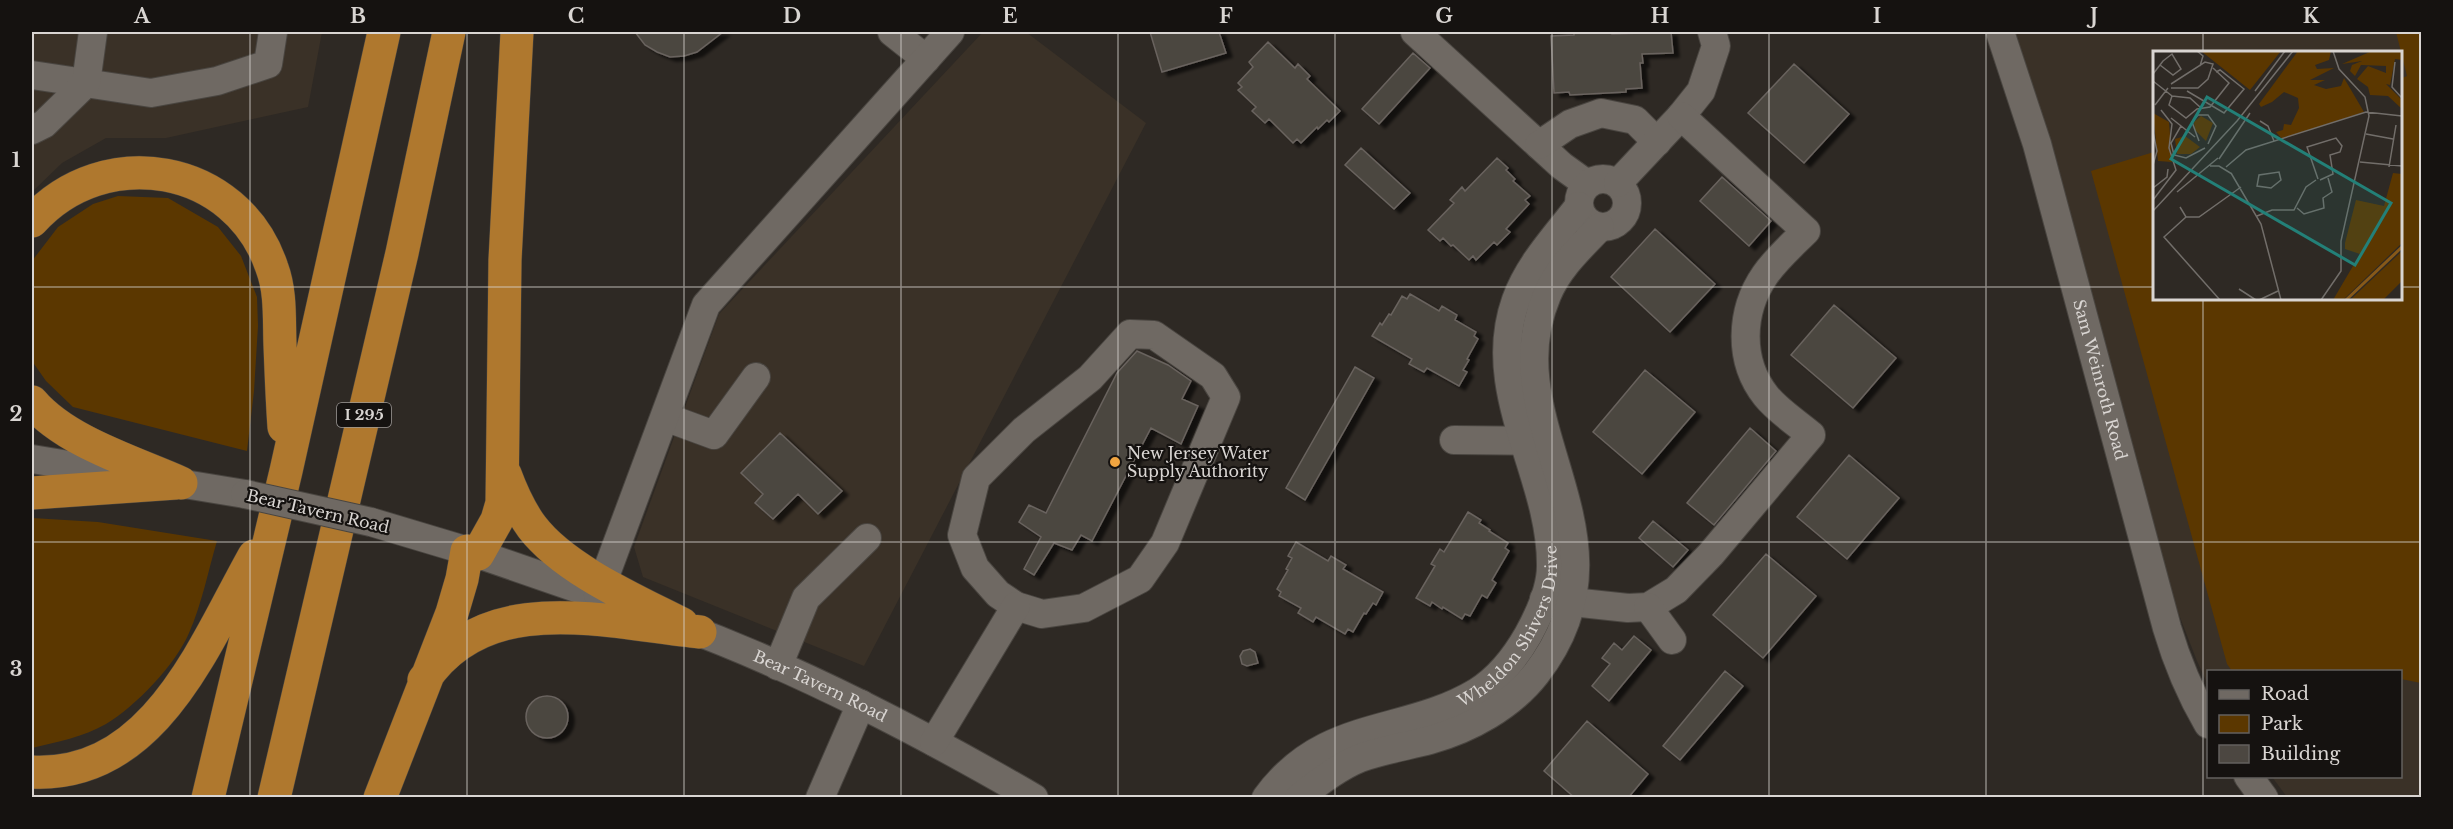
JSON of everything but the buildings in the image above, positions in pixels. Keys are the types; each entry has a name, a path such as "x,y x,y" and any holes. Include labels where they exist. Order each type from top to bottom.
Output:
{"highway":[{"path":"208,798 286,471 384,32"},
{"name":"I 295","path":"274,798 402,253 449,32"},
{"path":"380,798 452,612 472,552 497,520 502,503 506,260 517,32"},
{"path":"32,221 51,202 83,184 106,176 132,172 166,174 198,184 236,210 260,242 276,279 286,471"},
{"path":"32,402 46,417 72,435 181,483"},
{"path":"504,472 512,492 534,529 600,588 700,632"},
{"path":"32,493 181,483"},
{"path":"32,772 54,772 89,764 115,751 144,730 189,674 274,521"},
{"path":"424,680 443,656 462,642 490,628 520,620 554,617 579,618 700,632"}],"street":[{"path":"32,130 44,124 86,83 93,32"},
{"path":"32,75 152,93 217,81 268,64 268,32"},
{"path":"892,32 926,59"},
{"path":"600,588 706,305 950,32"},
{"path":"1415,32 1562,166 1583,195 1586,220 1600,227 1615,224 1626,212 1626,196 1618,183 1602,179 1583,195"},
{"path":"1618,183 1681,116 1701,91 1716,46 1712,32"},
{"name":"Sam Weinroth Road","path":"2000,32 2037,144 2177,663 2207,722"},
{"path":"1539,145 1570,124 1601,113 1635,120 1657,142"},
{"path":"1544,598 1628,608 1648,608 1676,590 1711,555 1811,435 1766,396 1750,369 1745,342 1747,312 1757,287 1766,272 1806,231 1681,116"},
{"name":"Wheldon Shivers Drive","path":"1299,798 1325,778 1358,759 1433,739 1495,712 1536,674 1555,644 1573,602 1577,559 1573,528 1536,441 1509,390 1508,330 1516,300 1529,272 1583,195"},
{"name":"Wheldon Shivers Drive","path":"1266,798 1282,778 1309,756 1337,740 1443,708 1477,692 1514,657 1528,635 1544,598 1551,568 1536,441 1534,354 1538,325 1546,296 1557,274 1600,227"},
{"path":"1131,334 1154,335 1213,376 1226,398 1166,543 1140,579 1084,608 1042,614 1016,606 998,594 975,568 962,535 976,478 1023,430 1090,378 1131,334"},
{"path":"665,417 714,435 756,377"},
{"path":"1454,440 1536,441"},
{"name":"Bear Tavern Road","path":"32,459 245,494 371,522 600,588"},
{"path":"778,666 806,598 867,538"},
{"path":"934,742 1016,606"},
{"path":"1648,608 1672,640"},
{"name":"Bear Tavern Road","path":"700,632 861,704 1034,798"},
{"path":"820,798 861,704"},
{"path":"2249,778 2264,798"}],"shaded area":[{"path":"32,32 322,32 308,107 166,138 106,138 62,163 32,192"},
{"path":"983,32 1026,32 1146,123 864,666 643,577 634,547 719,314"},
{"path":"2006,32 2421,32 2421,797 2287,797 2273,778 2402,778 2402,670 2207,670 2207,683 2169,589"}],"green space":[{"path":"2396,32 2422,32 2421,683 2402,679 2402,670 2231,670 2227,664 2091,171 2153,152 2153,300 2402,300 2402,78 2407,76"},
{"path":"118,196 168,198 218,227 241,256 257,297 258,326 247,451 73,407 46,381 32,361 32,261 58,227 93,204"},
{"path":"32,518 98,522 217,541 194,622 175,658 154,684 129,707 97,729 32,748"}],"place":[{"name":"New Jersey Water Supply Authority","path":"1115,462"}]}
